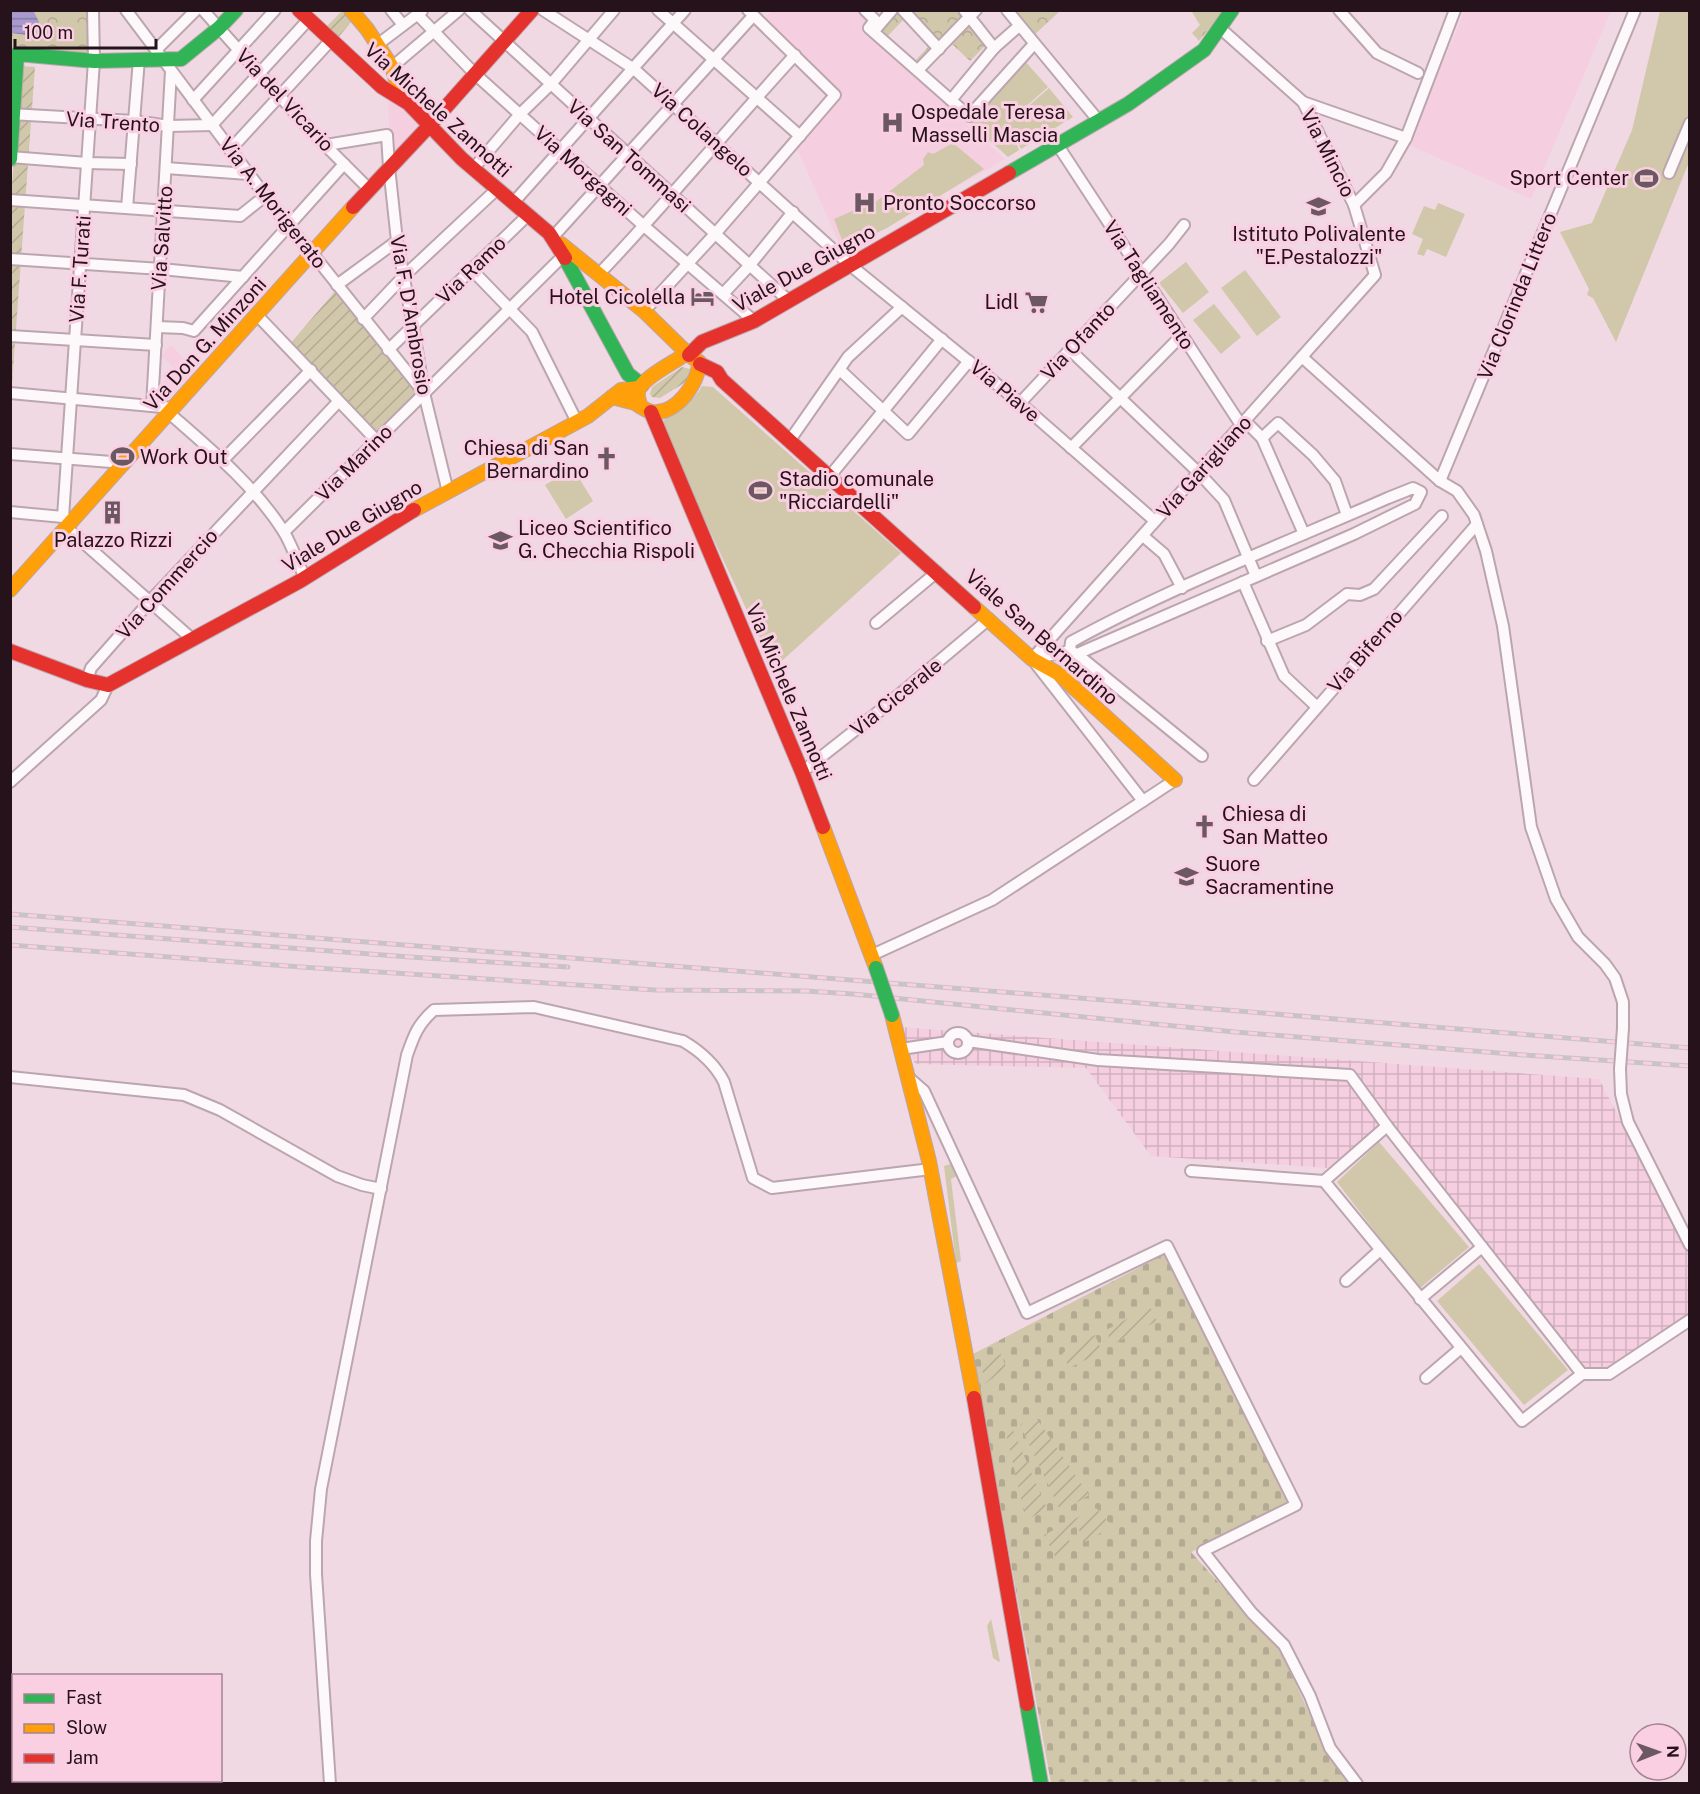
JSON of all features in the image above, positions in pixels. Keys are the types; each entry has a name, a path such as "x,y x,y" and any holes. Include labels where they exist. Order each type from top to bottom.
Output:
{"main road":[{"path":"11,158 14,54 94,61 139,59 158,54 181,59 219,28 236,10"},
{"path":"351,10 367,28 392,67 402,99"},
{"name":"Via Don G. Minzoni","path":"10,590 68,522 124,463 388,167 430,125 531,10"},
{"name":"Viale Due Giugno","path":"108,685 305,578 400,519 588,416 621,390 640,386 671,363 694,363 702,342 717,338 754,321 1128,104 1204,50 1232,10"},
{"name":"Via Michele Zannotti","path":"304,15 382,87 402,99 473,169 552,238 644,311 694,363"},
{"name":"Via Michele Zannotti","path":"552,238 628,374 640,386 637,396 660,432 802,772 892,1015 930,1170 960,1318 1041,1784"},
{"path":"612,397 625,399 646,410 667,408 686,395 694,363"},
{"name":"Viale San Bernardino","path":"694,363 717,372 722,380 1032,659 1059,674 1175,780"},
{"path":"660,432 662,418 667,408"},
{"path":"11,651 87,680 108,685"}],"street":[{"name":"Via F. Turati","path":"68,522 67,459 94,61 93,10"},
{"name":"Via A. Morigerato","path":"126,10 288,226 424,393"},
{"path":"158,54 196,10"},
{"name":"Via del Vicario","path":"203,10 281,97 369,189"},
{"path":"193,100 275,10"},
{"path":"391,10 403,25"},
{"path":"392,67 459,10"},
{"name":"Via San Tommasi","path":"470,10 789,301"},
{"name":"Via Colangelo","path":"543,10 634,69 850,265"},
{"path":"473,169 520,114 551,84 614,10"},
{"path":"658,10 800,136"},
{"path":"513,203 685,10"},
{"path":"865,10 875,20 869,28 969,116 1034,44"},
{"path":"874,31 892,10"},
{"path":"903,10 939,49"},
{"path":"1006,10 1098,120"},
{"path":"1339,10 1377,53 1418,74"},
{"path":"1354,205 1386,173 1406,138 1455,10"},
{"name":"Via Clorinda Littero","path":"1440,481 1635,10"},
{"path":"376,45 420,13"},
{"name":"Via Morgagni","path":"420,13 434,33 475,74 754,321"},
{"path":"552,238 713,60 751,13 835,95 715,234 644,311"},
{"path":"918,70 970,13 994,48"},
{"path":"212,125 259,73 304,15"},
{"path":"951,100 994,48 1019,26"},
{"name":"Via Mincio","path":"1220,28 1303,102 1354,205 1375,275"},
{"path":"230,150 332,39"},
{"path":"599,273 644,226 795,55"},
{"path":"127,208 139,59"},
{"name":"Via Salvitto","path":"152,406 165,210 171,71"},
{"path":"1303,102 1406,138"},
{"name":"Via Trento","path":"12,114 168,126 212,125"},
{"path":"1669,172 1689,123"},
{"name":"Via F. D'Ambrosio","path":"326,145 387,135 388,167 397,241 424,393 448,492"},
{"name":"Via Tagliamento","path":"1057,144 1182,335 1243,423 1262,438"},
{"path":"11,158 131,164"},
{"path":"157,327 183,328 194,331 344,164"},
{"path":"166,168 248,174"},
{"path":"363,319 404,276 498,189"},
{"path":"10,200 240,216 265,196"},
{"path":"723,294 793,212"},
{"name":"Via Ramo","path":"388,350 528,215"},
{"name":"Via Ofanto","path":"1020,403 1169,244 1184,225"},
{"path":"337,285 397,241"},
{"name":"Via Marino","path":"284,532 563,256"},
{"path":"10,259 243,277"},
{"name":"Via Piave","path":"850,265 1020,403 1155,521"},
{"path":"472,270 532,332 577,422"},
{"name":"Via Garigliano","path":"1032,659 1200,474 1375,275"},
{"path":"790,440 848,357 902,307"},
{"path":"257,315 377,441"},
{"path":"1071,448 1182,335"},
{"path":"10,336 156,345"},
{"path":"830,476 942,339"},
{"path":"1070,350 1200,474 1224,500 1256,576"},
{"path":"1302,357 1440,481 1457,491 1474,515 1486,551 1503,626 1531,827 1556,899 1578,937 1605,964 1615,978 1623,1002 1621,1094 1628,1122 1689,1245"},
{"path":"840,370 908,435 969,361"},
{"path":"223,460 311,370"},
{"path":"10,393 152,406 171,410 223,460 284,532 305,578"},
{"name":"Via Commercio","path":"87,680 91,668 151,600 338,402"},
{"path":"1304,534 1262,438 1278,423 1312,455 1335,481 1347,515"},
{"path":"10,454 124,463"},
{"path":"1143,801 1032,659 1073,652 1354,534 1415,504 1421,492 1440,481"},
{"path":"1202,756 1073,652 1071,642 1101,625 1347,515 1413,488 1421,492"},
{"path":"10,512 68,522 192,639"},
{"path":"1267,641 1306,625 1347,594 1360,595 1374,588 1442,516"},
{"name":"Via Biferno","path":"1254,780 1316,706 1477,524"},
{"path":"1143,536 1164,554 1182,588"},
{"path":"876,623 937,572"},
{"path":"1243,582 1284,676 1316,706"},
{"name":"Via Cicerale","path":"802,772 882,709 989,619"},
{"path":"10,782 101,700 108,685"},
{"path":"874,962 992,900 1175,780"},
{"path":"330,1784 316,1541 321,1489 407,1055 413,1036 422,1021 434,1010 534,1007 683,1041 697,1048 717,1068 724,1082 753,1178 772,1188 930,1170"},
{"path":"901,1049 948,1042 949,1048 958,1053 966,1048 968,1041 1098,1060 1350,1075 1387,1126 1582,1374"},
{"path":"10,1077 184,1095 220,1110 337,1176 381,1189"},
{"path":"908,1077 924,1091 1027,1313 1167,1246 1296,1505 1203,1551 1252,1613 1284,1645 1310,1696 1330,1748 1357,1784"},
{"path":"1191,1171 1324,1181 1387,1126"},
{"path":"1324,1181 1522,1421 1582,1374 1609,1374 1689,1320"},
{"path":"1420,1299 1482,1247"},
{"path":"1346,1281 1380,1251"},
{"path":"1426,1378 1461,1348"}],"shaded area":[{"path":"11,11 34,12 39,22 37,29 27,35 11,33"},
{"name":"Ospedale Teresa Masselli Mascia","path":"772,11 857,11 869,20 863,29 1005,159 843,252 797,149 843,97 763,20"},
{"path":"1611,11 1531,199 1409,145 1464,12"},
{"path":"388,92 428,125 390,161 389,129"},
{"path":"171,345 195,370 174,394 162,383 175,369 161,356"},
{"path":"900,1027 1599,1079 1689,1251 1689,1320 1608,1368 1582,1374 1381,1124 1327,1168 1151,1156 1086,1068 915,1064"}],"green space":[{"path":"1193,10 1223,11 1199,41 1192,33 1200,25"},
{"path":"10,11 90,11 89,58 11,49"},
{"path":"342,11 346,11 352,21 337,39 326,27"},
{"path":"898,11 956,11 986,45 970,61 950,42 924,70 914,62 929,46 903,20 887,37 879,29"},
{"path":"1008,11 1060,11 1031,38"},
{"name":"Sport Center","path":"1660,11 1689,11 1689,162 1616,342 1593,298 1587,295 1589,289 1560,232 1592,223 1632,130"},
{"path":"1024,60 1048,87 1008,122 1049,88 1073,117 1021,149 1012,131 1019,150 1008,157 970,123"},
{"path":"21,66 35,67 11,398 10,211"},
{"path":"953,143 984,169 887,228 845,248 834,219 857,209 869,207 924,165 923,159 928,152 933,154"},
{"path":"1438,203 1465,214 1446,257 1427,249 1424,256 1417,254 1423,239 1412,234 1424,206 1435,210"},
{"path":"1186,262 1209,292 1183,313 1159,283"},
{"path":"1245,270 1281,317 1257,336 1221,288"},
{"path":"337,289 421,394 377,438 289,345"},
{"path":"1214,304 1241,337 1221,354 1193,320"},
{"path":"682,367 690,369 692,373 689,380 660,398 652,397 650,394 652,387"},
{"name":"Stadio comunale \"Ricciardelli\"","path":"702,386 713,387 901,553 774,668 662,429 664,420 690,401"},
{"path":"573,468 593,501 566,519 545,485"},
{"path":"1379,1142 1469,1247 1419,1289 1337,1182"},
{"path":"954,1163 959,1175 951,1179 961,1261 956,1263 944,1166"},
{"path":"1165,1254 1288,1504 1191,1552 1282,1653 1327,1753 1349,1783 1051,1783 973,1354"},
{"path":"1479,1264 1568,1370 1524,1405 1437,1301"},
{"path":"1150,1307 1157,1321 1112,1345 1106,1330"},
{"path":"1095,1335 1102,1352 1069,1368 1062,1353"},
{"path":"1001,1354 1006,1367 985,1384 981,1363"},
{"path":"1035,1416 1089,1495 1061,1512 1020,1425"},
{"path":"1013,1430 1047,1509 1026,1520 1006,1433"},
{"path":"1096,1508 1112,1526 1085,1542 1077,1526 1065,1532 1073,1548 1057,1560 1044,1535"},
{"path":"991,1619 999,1662 993,1658 987,1626"}],"railway":[{"path":"10,914 1690,1048"},
{"path":"10,927 568,967"},
{"path":"10,945 655,990 806,991 853,994 1235,1032 1690,1066"}],"traffic: fast":[{"path":"10,159 17,54 94,61 181,59 219,28 236,10"},
{"path":"1009,173 1128,104 1204,50 1232,10"},
{"path":"565,258 628,374 642,385"},
{"path":"876,968 892,1015"},
{"path":"1027,1704 1041,1784"}],"traffic: slow":[{"path":"351,10 367,29 392,67 402,99"},
{"path":"10,590 353,207"},
{"path":"561,244 644,311 688,354"},
{"path":"612,397 635,403 645,410 661,412 684,396 695,379 699,362 688,354 684,355 644,382 638,392 641,407"},
{"path":"414,510 588,416 621,390 639,388"},
{"path":"974,607 1032,659 1059,674 1175,780"},
{"path":"823,827 876,968"},
{"path":"892,1015 929,1161 974,1398"}],"traffic: jam":[{"path":"299,10 382,87 408,103 462,159 549,233 565,258"},
{"path":"353,207 430,125 532,10"},
{"path":"689,355 702,342 754,321 1009,173"},
{"path":"700,364 717,372 722,380 974,607"},
{"path":"651,412 823,827"},
{"path":"10,651 87,680 108,685 300,581 414,510"},
{"path":"974,1398 1027,1704"}],"place":[{"name":"Ospedale Teresa Masselli Mascia","path":"893,123"},
{"name":"Sport Center","path":"1647,178"},
{"name":"Pronto Soccorso","path":"865,203"},
{"name":"Istituto Polivalente \"E.Pestalozzi\"","path":"1319,207"},
{"name":"Hotel Cicolella","path":"703,297"},
{"name":"Lidl","path":"1037,302"},
{"name":"Work Out","path":"122,457"},
{"name":"Chiesa di San Bernardino","path":"607,459"},
{"name":"Stadio comunale \"Ricciardelli\"","path":"761,491"},
{"name":"Palazzo Rizzi","path":"113,512"},
{"name":"Liceo Scientifico G. Checchia Rispoli","path":"500,540"},
{"name":"Chiesa di San Matteo","path":"1204,826"},
{"name":"Suore Sacramentine","path":"1187,876"}]}
